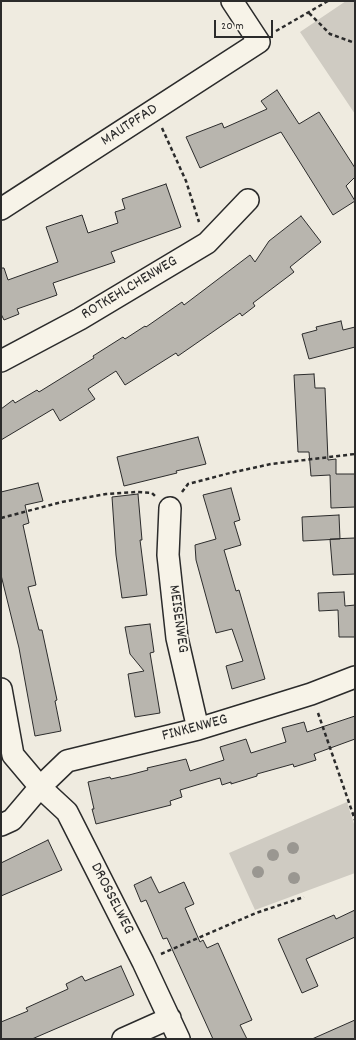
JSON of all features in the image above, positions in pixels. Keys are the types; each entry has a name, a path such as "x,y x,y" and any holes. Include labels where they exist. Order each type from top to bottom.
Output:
{"street":[{"path":"232,1 259,42"},
{"name":"MAUTPFAD","path":"1,209 259,42"},
{"name":"ROTKEHLCHENWEG","path":"1,361 80,318 207,243 248,200"},
{"name":"MEISENWEG","path":"170,508 168,555 178,638 198,729"},
{"name":"FINKENWEG","path":"1,825 12,820 40,787 67,761 198,729 311,694 355,677"},
{"name":"DROSSELWEG","path":"1,689 13,755 40,787 67,812 143,962 179,1039"},
{"path":"123,1039 170,1018"}],"path":[{"path":"259,42 328,1"},
{"path":"309,13 330,34 355,43"},
{"path":"154,110 186,181 207,243"},
{"path":"1,518 62,502 106,494 152,493 170,508 188,484 271,464 355,454"},
{"path":"311,694 355,820"},
{"path":"143,962 256,912 304,897"}],"shaded area":[{"path":"346,1 355,1 355,114 300,32"},
{"path":"347,802 355,827 355,873 255,910 229,853"}],"building":[{"path":"277,90 299,124 319,112 355,168 355,177 346,186 355,201 333,215 281,132 200,168 186,137 222,123 224,128 267,109 261,101"},
{"path":"166,184 181,227 111,252 115,262 53,283 57,295 17,309 19,314 4,320 1,314 1,268 4,268 8,280 58,262 46,227 82,215 88,233 118,223 115,212 125,209 122,199"},
{"path":"301,216 321,242 290,267 294,272 253,303 255,306 242,316 240,313 178,356 176,353 125,385 116,371 88,389 95,399 60,421 53,409 1,440 1,409 13,400 15,403 37,390 39,392 94,358 93,356 123,337 125,339 145,326 146,327 182,302 184,305 250,255 255,262 269,241"},
{"path":"341,321 343,330 355,327 355,347 309,359 302,334 317,330 316,327"},
{"path":"314,374 315,388 325,388 328,460 336,459 336,474 355,474 355,507 331,508 330,475 311,476 309,452 298,452 294,375"},
{"path":"198,437 206,464 124,486 117,457"},
{"path":"38,483 43,501 25,505 29,523 23,525 36,585 28,587 39,630 42,630 57,700 55,701 61,731 35,736 19,648 1,575 1,492"},
{"path":"231,488 240,520 234,522 241,545 224,550 236,591 239,590 265,679 232,689 226,666 243,661 232,629 216,633 196,560 195,545 216,539 203,495"},
{"path":"138,494 142,540 140,540 147,595 122,598 116,555 112,497"},
{"path":"339,515 340,539 303,541 302,517"},
{"path":"355,538 355,574 333,575 330,539"},
{"path":"344,592 345,606 355,605 355,637 339,637 338,610 319,611 318,593"},
{"path":"150,624 154,652 150,653 160,713 135,717 128,674 144,671 130,654 125,627"},
{"path":"355,716 355,739 314,754 316,760 294,767 293,764 257,774 257,776 231,784 231,782 222,785 220,778 180,790 182,797 170,801 171,805 96,824 88,782 110,777 111,779 129,775 148,770 147,768 186,759 190,771 224,760 220,747 246,739 251,753 286,742 282,728 304,722 307,732"},
{"path":"48,840 62,870 1,896 1,863"},
{"path":"151,877 159,893 184,882 194,904 185,908 200,942 203,940 207,948 218,943 252,1020 240,1025 247,1039 213,1039 167,938 163,939 146,900 141,902 134,885"},
{"path":"355,910 355,937 306,959 318,986 302,993 278,939 334,915 336,919"},
{"path":"121,966 134,995 32,1039 1,1039 1,1022 28,1011 26,1008 68,989 66,984 82,976 85,981"},
{"path":"355,1020 355,1039 312,1039"}]}
